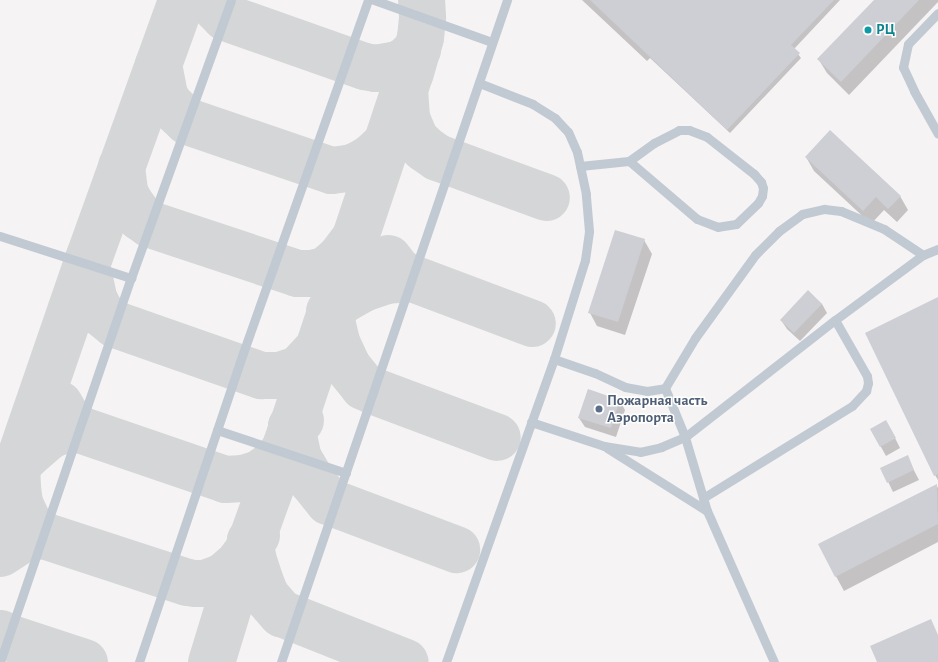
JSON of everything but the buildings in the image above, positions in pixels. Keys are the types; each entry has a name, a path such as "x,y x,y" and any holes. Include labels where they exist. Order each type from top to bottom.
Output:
{"lane":[{"path":"0,662 131,278 231,0"},
{"path":"139,662 217,430 368,0"},
{"path":"374,0 492,42"},
{"path":"281,662 507,0"},
{"path":"938,13 908,44 903,67 938,134"},
{"path":"446,662 554,359 584,260 589,231 586,194 577,152 568,132 555,118 533,104 478,83"},
{"path":"580,166 629,161 654,143 679,130 689,130 707,137 754,174 761,182 763,188 762,196 758,204 736,224 718,227 697,219 629,161"},
{"path":"554,359 625,387 647,391 665,388 695,338 755,255 780,231 802,214 824,209 841,211 884,230 923,255"},
{"path":"0,236 131,278"},
{"path":"531,422 604,446 640,452 662,447 685,437 835,320 923,255 938,249"},
{"path":"703,498 852,406 866,391 868,383 867,376 835,320"},
{"path":"665,388 685,437 707,512 774,662"},
{"path":"217,430 346,473"},
{"path":"604,446 707,512"}],"taxiway":[{"path":"0,514 89,256 181,0"},
{"path":"208,0 225,17 364,66 375,68 397,64 404,61 417,49"},
{"path":"211,662 234,587 290,432 410,72 420,37 422,17 421,0"},
{"path":"158,64 164,95 169,104 187,121 331,170 348,168 357,165 371,157 387,142"},
{"path":"404,89 406,118 415,139 424,148 437,157 546,197"},
{"path":"121,166 124,192 140,217 150,224 297,273 311,273 325,270 340,257 353,240"},
{"path":"388,258 399,272 412,278 532,323"},
{"path":"86,264 93,298 100,312 115,324 261,375 279,375 298,369 316,350"},
{"path":"412,278 386,280 363,288 343,299 329,311 336,342 347,366 363,386 497,437"},
{"path":"59,404 66,416 79,429 225,479 243,478 259,473 274,462 281,453"},
{"path":"300,420 291,426 298,458 311,480 328,501 456,549"},
{"path":"79,429 58,431 48,436 16,466 19,503 28,522 34,529 43,535 187,582 195,583 205,583 223,576 238,563 248,549"},
{"path":"0,553 23,538 43,535"},
{"path":"256,535 250,540 252,557 260,582 266,596 281,613 405,662"},
{"path":"0,633 84,662"}],"place":[{"name":"РЦ","path":"868,30"},
{"name":"Пожарная часть Аэропорта","path":"599,409"}]}
